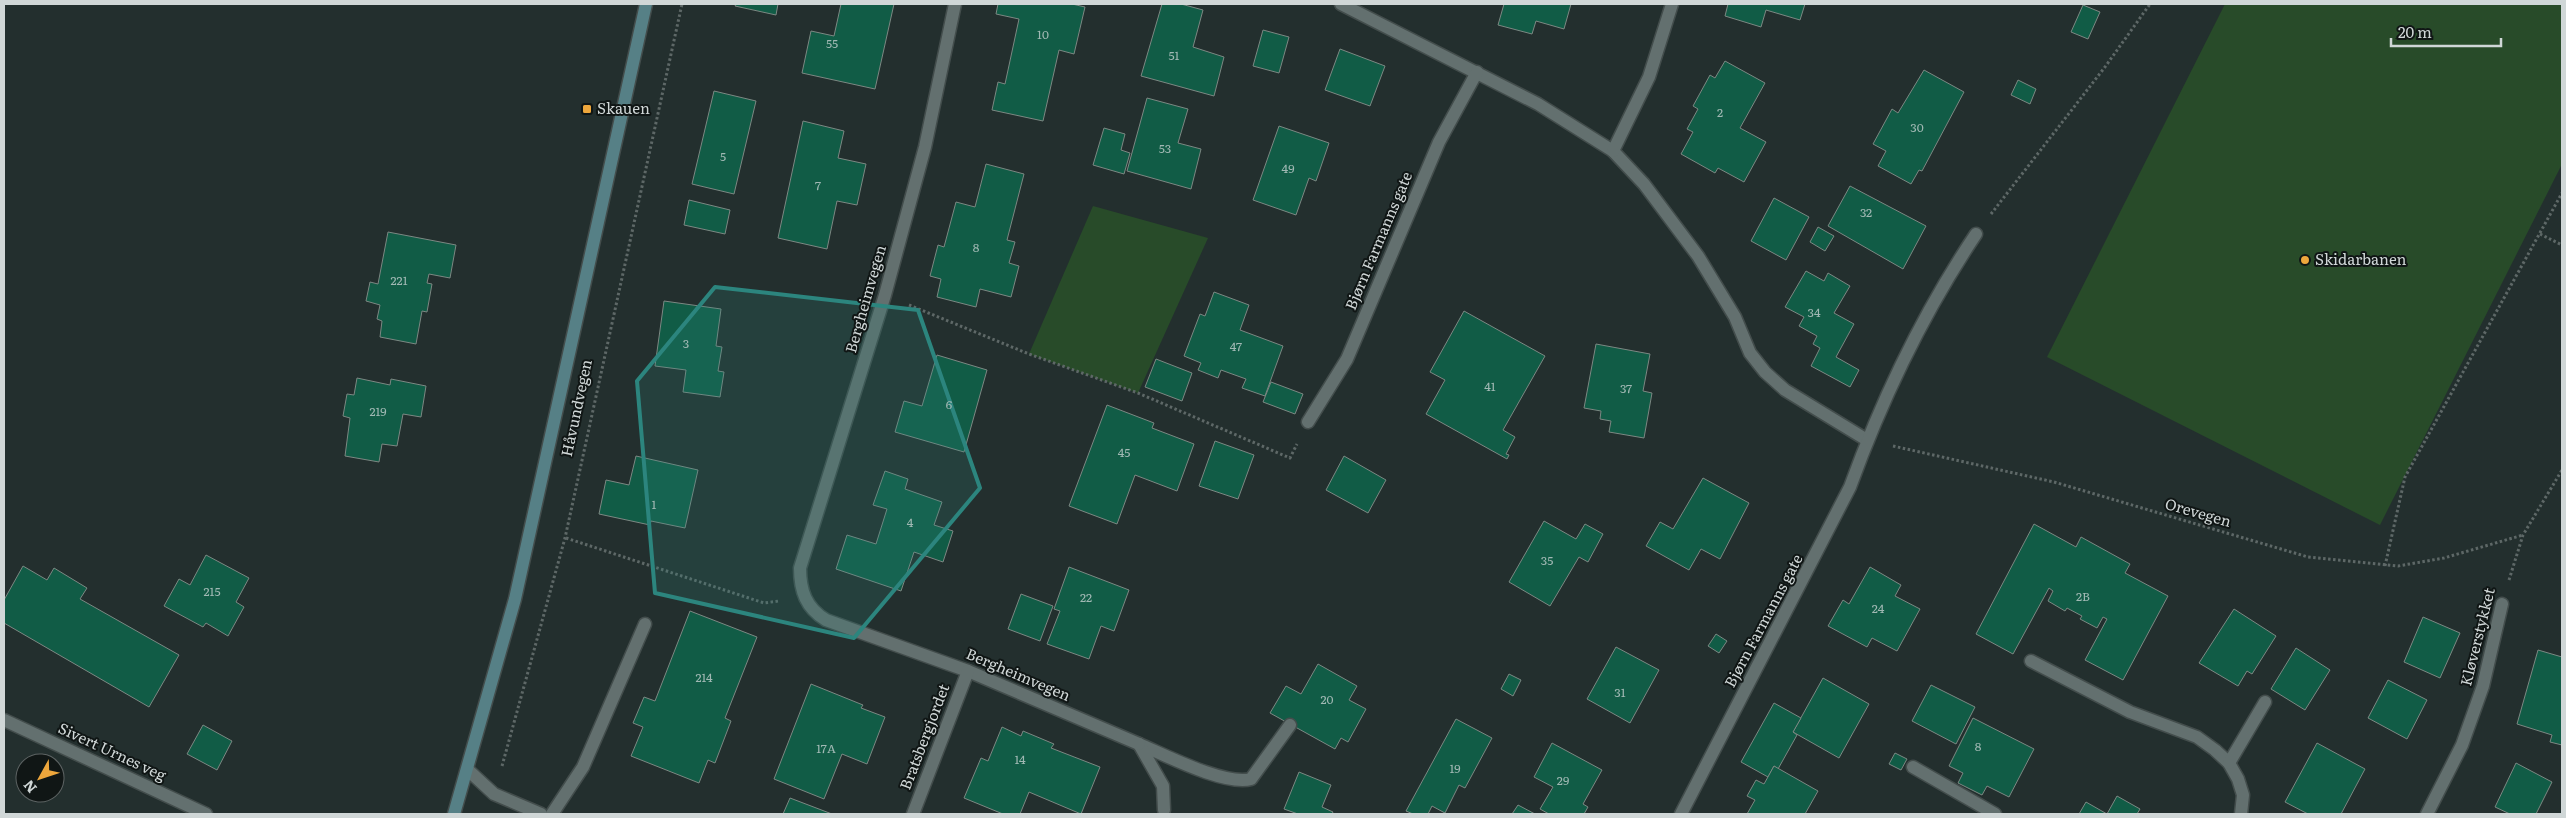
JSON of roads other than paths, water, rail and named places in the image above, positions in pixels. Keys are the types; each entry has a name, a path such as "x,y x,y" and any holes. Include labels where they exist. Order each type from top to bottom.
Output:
{"main road":[{"name":"Håvundvegen","path":"454,814 515,599 646,4"}],"street":[{"name":"Bergheimvegen","path":"955,4 925,147 885,295 800,568 800,586 805,599 817,615 826,620 968,671 1139,744 1230,779 1242,781 1251,779 1290,725"},
{"path":"1341,4 1538,104 1613,151 1649,191 1698,256 1735,316 1750,353 1765,372 1785,390 1867,440"},
{"path":"1613,151 1649,77 1672,4"},
{"name":"Bjørn Farmanns gate","path":"1308,422 1347,359 1438,142 1477,72"},
{"name":"Bjørn Farmanns gate","path":"1681,814 1812,565 1850,487 1867,440 1928,311 1944,282 1976,234"},
{"name":"Kløverstykket","path":"2427,814 2462,745 2483,686 2502,604"},
{"path":"552,814 583,767 645,624"},
{"path":"2031,661 2130,712 2197,738 2215,750 2229,763 2243,795 2241,814"},
{"name":"Bratsbergjordet","path":"913,814 968,671"},
{"path":"2229,763 2265,702"},
{"name":"Sivert Urnes veg","path":"4,720 182,810 206,814"},
{"path":"1139,744 1163,786 1164,810"},
{"path":"1913,767 1995,814"},
{"path":"468,770 494,794 541,814"}],"place":[{"name":"Skauen","path":"587,109"},
{"name":"Skidarbanen","path":"2305,260"}]}
